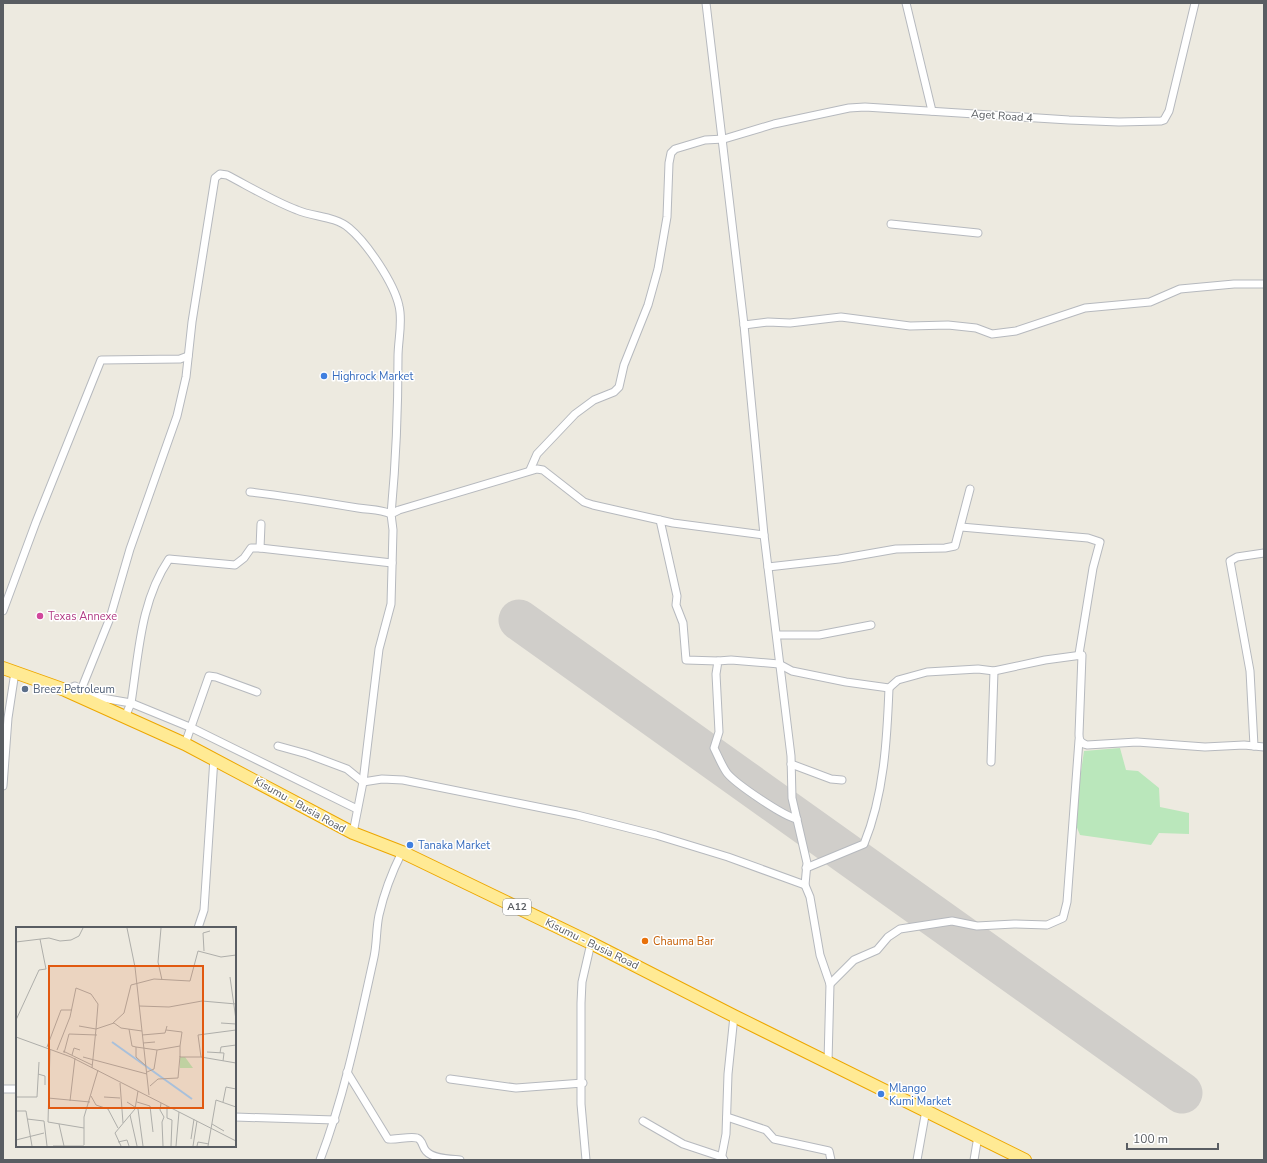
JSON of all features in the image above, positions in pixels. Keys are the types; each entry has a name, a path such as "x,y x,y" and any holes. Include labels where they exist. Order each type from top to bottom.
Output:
{"highway":[{"name":"Kisumu - Busia Road","path":"3,668 65,690 185,744 214,758 352,833 402,852 592,943 734,1016 1025,1160"}],"street":[{"path":"706,3 724,139 729,208 744,326 764,535 777,635 791,764 792,798 807,864 805,885 811,904 820,954 830,984 828,1062"},
{"path":"906,3 932,111"},
{"name":"Aget Road 4","path":"530,470 537,454 575,414 594,400 614,392 619,387 624,365 648,305 658,269 667,217 671,153 675,149 705,140 724,139 774,124 849,108 883,108 1076,121 1155,122 1164,120 1169,111 1195,3"},
{"path":"81,690 110,618 130,549 172,432 182,398 215,178 218,175 227,175 297,210 336,221 348,227 378,263 389,281 400,306 399,392 391,514 392,604 379,649 363,782 352,833"},
{"path":"891,224 978,233"},
{"path":"744,326 768,322 790,323 841,317 910,326 948,325 976,328 992,334 1016,331 1085,308 1150,302 1180,289 1234,284 1264,284"},
{"path":"3,611 36,522 101,360 180,359 188,356"},
{"path":"391,514 399,510 530,470 543,470 584,502 660,520 764,535"},
{"path":"768,567 839,559 896,550 945,548 956,546 962,527 970,489"},
{"path":"250,492 310,499 360,508 381,509 391,514"},
{"path":"660,520 677,596 676,605 683,623 686,660 731,660 779,664 792,671 846,682 889,688"},
{"path":"260,548 261,524"},
{"path":"830,984 854,960 877,950 888,937 900,929 952,920 977,926 1014,924 1047,925 1063,918 1066,902 1079,740 1082,655 1079,654 1093,568 1100,542 1088,538 962,527"},
{"path":"125,717 131,703 145,612 157,579 169,559 235,565 244,558 251,548 260,548 392,563"},
{"path":"1254,746 1250,671 1230,561 1238,557 1264,553"},
{"path":"777,635 819,635 871,625"},
{"path":"806,868 864,844 872,826 880,791 887,730 889,688 898,680 927,672 978,669 994,671 1079,654"},
{"path":"718,661 716,674 719,732 714,748 728,773 737,781 774,807 797,818"},
{"path":"991,762 994,671"},
{"path":"3,786 8,725 15,672"},
{"path":"185,744 192,728 209,676 216,677 257,692"},
{"path":"65,690 75,686 81,690 102,698 131,703 192,728 357,809"},
{"path":"1079,740 1087,745 1137,742 1204,747 1244,745 1264,747"},
{"path":"278,746 347,769 363,782"},
{"path":"198,927 204,910 214,758"},
{"path":"791,764 831,779 842,780"},
{"path":"363,782 382,778 404,780 577,815 721,855 805,885"},
{"path":"320,1160 335,1120 347,1072 374,956 379,915 387,886 402,852"},
{"path":"586,1160 582,1104 582,989 592,943"},
{"path":"643,1121 683,1144 722,1159 726,1134 728,1074 734,1016"},
{"path":"347,1072 388,1139 416,1138 422,1141 425,1150 429,1153 443,1158 460,1160"},
{"path":"450,1080 516,1088 583,1083"},
{"path":"3,1089 16,1088"},
{"path":"917,1160 926,1110"},
{"path":"236,1117 335,1120"},
{"path":"726,1117 766,1130 774,1139 829,1151 831,1160"},
{"path":"974,1160 978,1136"}],"green space":[{"path":"1120,748 1126,770 1138,771 1159,788 1160,807 1189,813 1189,834 1159,833 1151,845 1080,835 1074,820 1084,751"}],"runway":[{"path":"519,620 1182,1093"}],"place":[{"name":"Highrock Market","path":"324,376"},
{"name":"Texas Annexe","path":"40,616"},
{"name":"Breez Petroleum","path":"25,689"},
{"name":"Tanaka Market","path":"410,845"},
{"name":"Chauma Bar","path":"645,941"},
{"name":"Mlango Kumi Market","path":"881,1094"}]}
